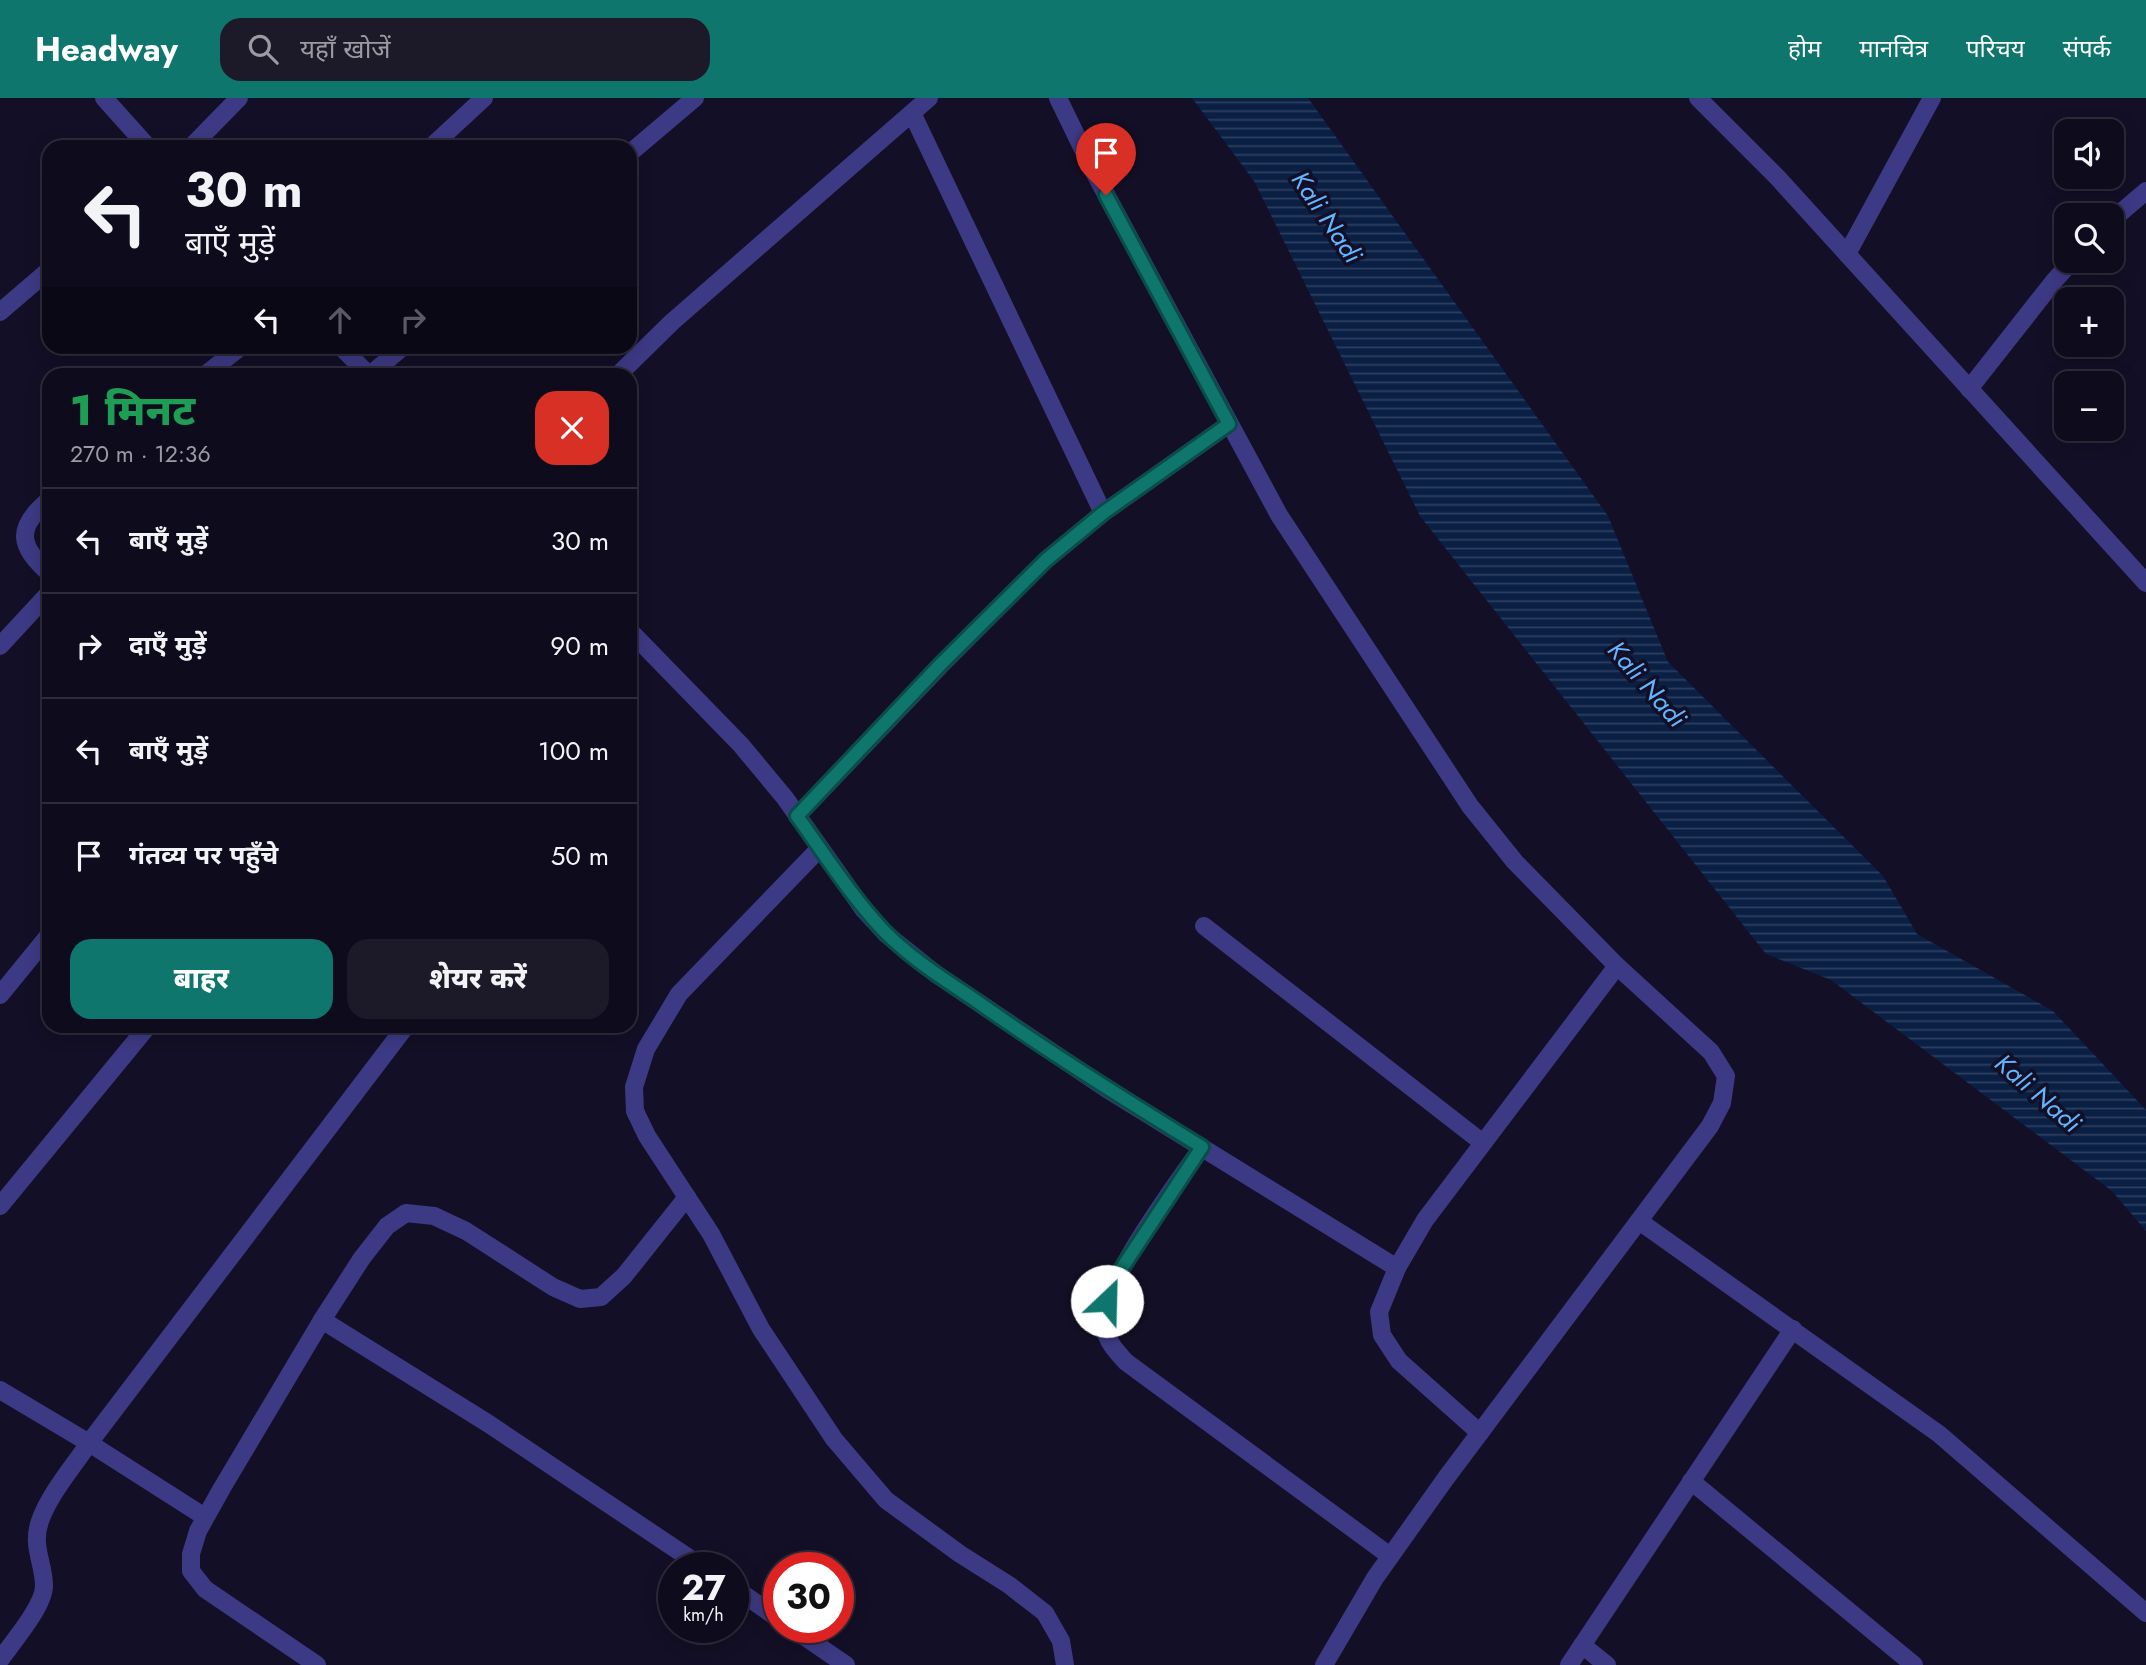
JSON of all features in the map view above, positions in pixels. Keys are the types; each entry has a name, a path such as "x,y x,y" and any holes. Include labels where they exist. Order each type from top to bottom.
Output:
{"street":[{"path":"104,98 142,140"},
{"path":"198,140 239,98"},
{"path":"439,140 484,98"},
{"path":"637,147 695,98"},
{"path":"625,368 673,322 929,98"},
{"path":"1058,98 1094,172 1279,515 1470,806 1515,862 1617,965 1711,1052 1726,1076 1723,1103 1710,1126 1390,1556 1324,1665"},
{"path":"1698,98 1777,178 1969,389 2143,573"},
{"path":"1847,254 1932,98"},
{"path":"912,113 1103,513"},
{"path":"2124,210 2146,191"},
{"path":"1969,389 2061,273"},
{"path":"0,312 42,277"},
{"path":"214,368 232,354"},
{"path":"349,354 364,368"},
{"path":"377,368 394,354"},
{"path":"797,816 940,665 1046,560 1103,513 1229,424"},
{"path":"42,508 28,524 24,541 30,556 42,567"},
{"path":"0,646 42,601"},
{"path":"637,638 741,745 785,798 864,910 886,934 936,974 1107,1089 1398,1268"},
{"path":"820,848 679,994 646,1049 634,1087 635,1111 647,1136 710,1234 761,1329 834,1438 886,1500 1045,1613 1061,1641 1065,1665"},
{"path":"1204,926 1483,1143"},
{"path":"0,995 42,943"},
{"path":"1480,1433 1399,1361 1382,1335 1379,1312 1398,1268 1425,1220 1617,965"},
{"path":"0,1206 142,1033"},
{"path":"0,1660 37,1608 44,1588 36,1543 40,1521 54,1495 89,1443 401,1033"},
{"path":"1202,1147 1122,1268 1107,1301 1103,1324 1111,1346 1126,1362 1390,1556"},
{"path":"317,1665 205,1590 191,1571 191,1554 205,1517 322,1320 362,1258 387,1226 406,1213 434,1216 466,1231 553,1287 580,1299 601,1297 624,1276 687,1197"},
{"path":"1639,1221 1939,1434 2146,1613"},
{"path":"322,1320 489,1424 680,1552"},
{"path":"1569,1665 1793,1329"},
{"path":"0,1390 205,1517"},
{"path":"1692,1481 1914,1665"},
{"path":"814,1643 846,1665"},
{"path":"1582,1644 1607,1665"}],"water":[{"name":"Kali Nadi","path":"1192,98 1308,98 1608,516 1668,662 1883,876 1917,934 2053,1011 2146,1110 2146,1231 2112,1191 1831,980 1766,954 1420,516 1254,181"}],"route":[{"path":"1106,195 1229,424 1103,513 1046,560 940,665 797,816 864,910 886,934 936,974 1010,1025 1202,1147 1122,1268 1107,1301"}]}
